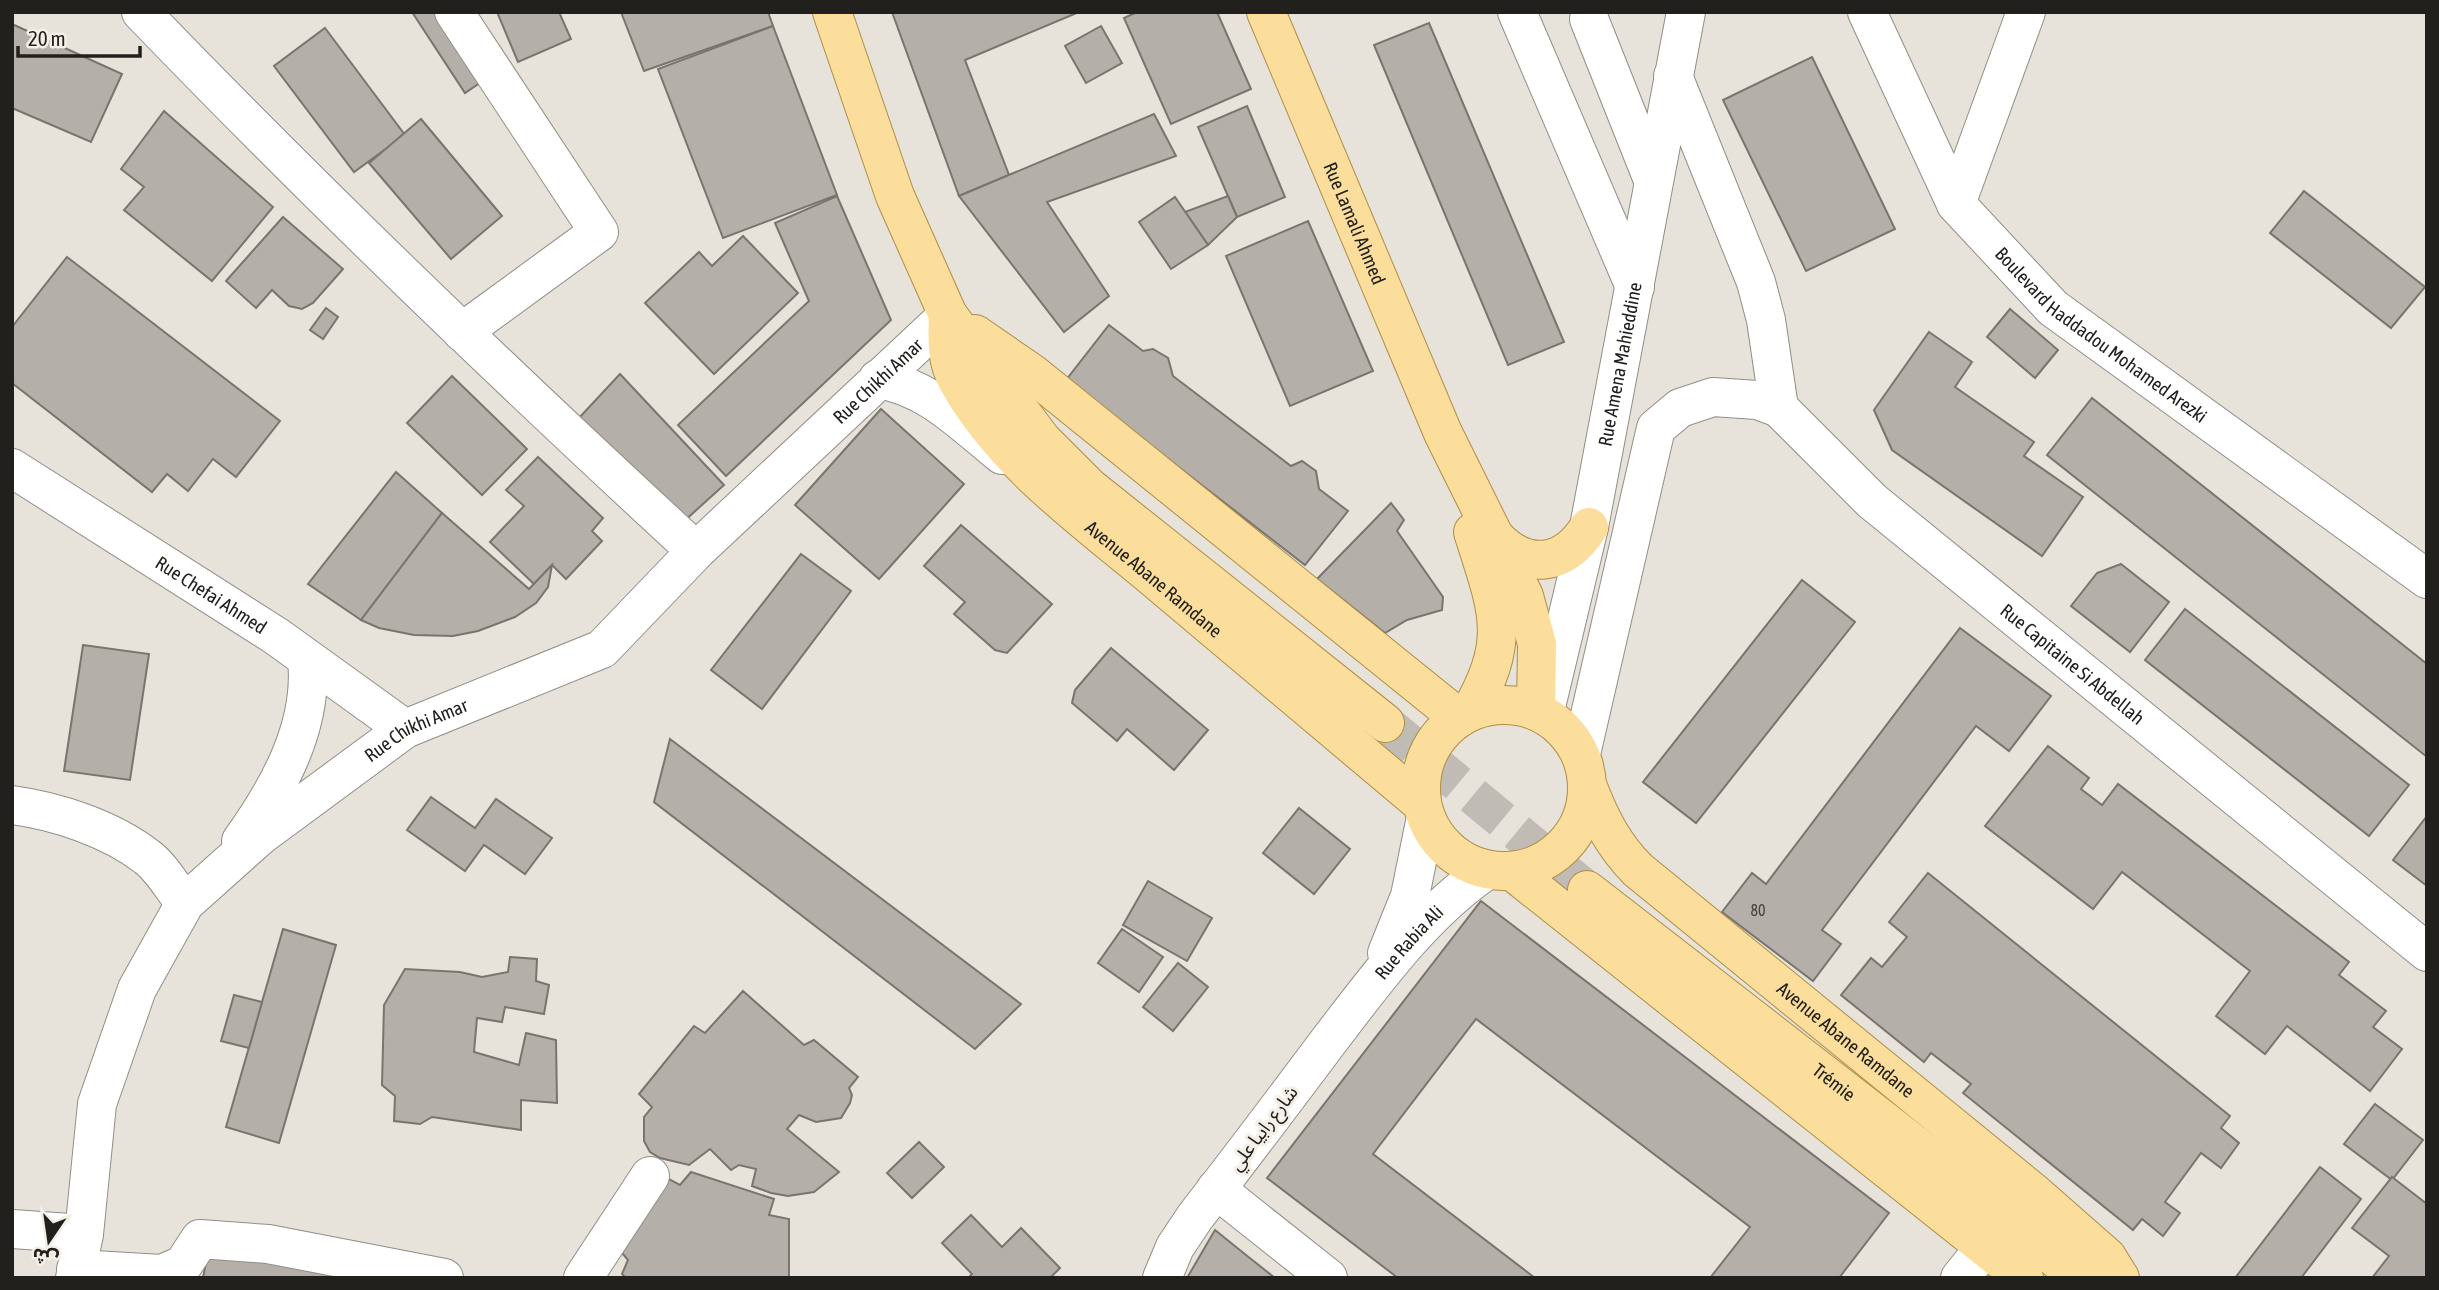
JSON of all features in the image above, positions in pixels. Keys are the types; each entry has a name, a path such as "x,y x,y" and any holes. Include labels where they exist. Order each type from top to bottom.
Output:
{"main road":[{"name":"Avenue Abane Ramdane","path":"832,12 894,196 948,315 1042,440 1069,469 1385,723"},
{"name":"Rue Lamali Ahmed","path":"1266,12 1443,433 1513,571 1537,644 1540,713"},
{"name":"Avenue Abane Ramdane","path":"948,315 947,351 957,381 999,442 1059,499 1424,810"},
{"path":"948,315 1033,374 1464,715"},
{"name":"Rue Lamali Ahmed","path":"1443,433 1491,590 1498,630 1498,646 1491,670 1464,715"},
{"path":"1494,536 1520,556 1552,559 1568,552 1588,527"},
{"path":"1500,871 1551,858 1567,844 1586,808 1585,771 1566,732 1540,713 1503,704 1464,715 1432,746 1424,764 1424,810 1436,836 1450,851 1467,863 1500,871 2024,1278"},
{"name":"Avenue Abane Ramdane","path":"1585,771 1597,811 1620,852 1638,870 2033,1192 2107,1257 2120,1278"},
{"name":"Trémie","path":"1587,890 1990,1203 2080,1278"}],"street":[{"path":"141,12 254,129 462,332 696,551"},
{"path":"454,12 599,232 462,332"},
{"path":"1517,12 1635,287"},
{"name":"Rue Amena Mahieddine","path":"1540,713 1588,527 1686,12"},
{"name":"Boulevard Haddadou Mohamed Arezki","path":"1867,12 1956,204 2053,308 2427,579"},
{"path":"1956,204 2026,12"},
{"path":"1589,19 1653,180"},
{"path":"1673,76 1756,282 1768,331 1779,408 1758,400 1713,397"},
{"name":"Rue Chikhi Amar","path":"78,1260 97,1104 137,989 185,903 224,866 405,729 602,649 696,551 948,315"},
{"path":"1585,771 1656,428 1680,408 1732,391 1753,374 1768,331"},
{"path":"878,379 904,383 926,396 1059,499"},
{"name":"Rue Capitaine Si Abdellah","path":"1779,408 1872,501 2427,952"},
{"name":"Rue Chefai Ahmed","path":"12,468 307,659 405,729"},
{"path":"224,866 269,798 297,741 310,684 307,659"},
{"path":"12,805 42,809 103,832 149,858 185,903"},
{"name":"Rue Rabia Ali","path":"1373,984 1410,896 1424,810"},
{"name":"Rue Rabia Ali","path":"1373,984 1463,887 1500,871"},
{"name":"شارع رابيا علي","path":"1162,1278 1175,1247 1216,1189 1373,984"},
{"path":"583,1278 650,1176"},
{"path":"1216,1189 1328,1278"},
{"path":"12,1229 78,1260 162,1274 183,1265 200,1239 268,1244 444,1278"},
{"path":"1961,1278 1985,1247"}],"building":[{"path":"412,12 444,12 487,78 465,93"},
{"path":"497,12 559,12 571,39 518,62"},
{"path":"621,12 768,12 773,26 644,71"},
{"path":"892,12 1079,12 965,60 1009,175 959,196"},
{"path":"1137,12 1217,12 1251,89 1171,124 1124,18"},
{"path":"1429,23 1564,342 1508,365 1374,45"},
{"path":"12,24 122,74 91,142 12,108"},
{"path":"773,26 837,195 723,238 658,69"},
{"path":"1101,26 1122,63 1086,83 1065,46"},
{"path":"325,28 405,135 354,172 274,66"},
{"path":"1812,57 1895,229 1806,271 1723,100"},
{"path":"1247,106 1285,197 1237,217 1198,127"},
{"path":"164,111 273,207 212,281 124,210 144,187 121,169"},
{"path":"1154,114 1176,156 1047,202 1109,296 1064,332 959,196"},
{"path":"421,119 502,216 451,259 369,163"},
{"path":"2304,191 2425,287 2391,328 2270,233"},
{"path":"837,196 891,320 726,476 678,425 809,301 775,223"},
{"path":"1228,196 1237,217 1208,245 1185,212"},
{"path":"1175,197 1208,245 1171,269 1139,222"},
{"path":"283,217 343,269 313,303 302,309 289,306 272,290 256,308 226,281"},
{"path":"1308,221 1373,371 1290,406 1226,256"},
{"path":"743,236 798,293 714,374 645,303 699,252 712,266"},
{"path":"67,257 280,421 236,477 213,459 188,491 167,474 152,492 12,383 12,327"},
{"path":"326,308 338,317 323,339 310,330"},
{"path":"2010,309 2058,350 2035,378 1987,337"},
{"path":"1109,325 1143,351 1153,349 1168,358 1173,376 1291,466 1302,461 1316,471 1319,489 1348,511 1305,565 1066,380"},
{"path":"1929,332 1972,362 1955,387 2034,442 2024,456 2083,497 2042,556 1892,450 1874,410"},
{"path":"620,374 724,485 682,523 578,419"},
{"path":"452,376 527,449 482,495 407,423"},
{"path":"2092,398 2427,664 2427,757 2047,455"},
{"path":"881,409 964,484 879,579 795,505"},
{"path":"538,457 603,518 592,531 602,541 566,579 552,565 534,584 490,542 524,506 506,490"},
{"path":"396,472 442,513 361,620 308,584"},
{"path":"1391,503 1404,520 1397,531 1443,597 1442,610 1407,620 1385,633 1317,579"},
{"path":"442,513 529,589 552,565 548,587 536,603 515,617 478,631 453,636 414,635 379,628 361,620"},
{"path":"961,525 1052,604 1007,653 995,650 954,614 965,602 924,566"},
{"path":"801,554 851,591 762,709 711,670"},
{"path":"2121,564 2169,602 2130,652 2071,606 2097,573"},
{"path":"1802,580 1855,622 1696,823 1643,782"},
{"path":"2185,609 2409,785 2369,836 2145,660"},
{"path":"1960,628 2051,696 2009,751 1976,726 1822,930 1841,944 1813,981 1722,912 1752,873 1766,884"},
{"path":"83,645 149,654 130,780 64,771"},
{"path":"1111,648 1208,730 1174,770 1127,729 1117,741 1072,703 1075,690"},
{"path":"670,739 1021,1004 975,1049 654,802"},
{"path":"2048,746 2089,778 2081,789 2102,805 2118,784 2349,962 2339,975 2386,1011 2373,1027 2402,1049 2370,1091 2287,1026 2265,1054 2216,1016 2250,971 2122,872 2093,909 1985,826"},
{"path":"431,797 475,828 496,799 552,838 525,874 484,845 465,871 407,830"},
{"path":"1299,808 1350,849 1314,894 1263,853"},
{"path":"2427,816 2427,886 2393,860"},
{"path":"1928,873 2230,1116 2221,1128 2239,1143 2221,1168 2201,1153 2165,1202 2180,1213 2163,1236 2142,1219 2133,1230 1963,1093 1971,1084 1931,1053 1924,1062 1841,995 1871,958 1882,967 1907,937 1889,922"},
{"path":"1148,881 1212,918 1187,961 1123,925"},
{"path":"1481,901 1889,1213 1839,1278 1710,1278 1750,1227 1476,1019 1373,1154 1535,1278 1398,1278 1267,1178"},
{"path":"283,929 336,945 279,1143 226,1127"},
{"path":"1122,929 1163,957 1139,992 1098,963"},
{"path":"510,957 537,959 536,981 549,985 544,1014 505,1007 502,1022 477,1018 474,1052 519,1065 526,1033 556,1040 557,1103 521,1100 521,1130 432,1117 420,1124 394,1121 395,1096 382,1085 384,1005 405,969 460,972 482,977 508,972"},
{"path":"1178,963 1208,987 1173,1031 1143,1007"},
{"path":"743,991 804,1045 814,1040 858,1077 849,1088 852,1095 850,1103 841,1118 816,1122 799,1115 787,1129 839,1172 814,1192 788,1196 771,1193 752,1186 756,1169 739,1165 731,1170 710,1149 689,1165 660,1158 650,1152 644,1141 644,1117 652,1107 639,1094 694,1026 705,1033"},
{"path":"234,995 262,1002 249,1048 221,1041"},
{"path":"2375,1104 2423,1140 2392,1180 2344,1144"},
{"path":"919,1142 944,1167 912,1198 887,1173"},
{"path":"2320,1167 2361,1199 2301,1278 2235,1278"},
{"path":"691,1172 774,1199 769,1215 789,1219 789,1278 626,1278 622,1274 628,1260 617,1247 665,1177 680,1185"},
{"path":"2392,1177 2427,1204 2427,1278 2372,1278 2389,1256 2352,1228"},
{"path":"971,1215 1002,1247 1021,1228 1060,1268 1050,1278 968,1278 972,1274 942,1243"},
{"path":"1215,1230 1246,1255 1275,1278 1187,1278"},
{"path":"209,1246 339,1266 337,1278 203,1278"}],"tunnel":[{"path":"1385,723 1587,890"}]}
